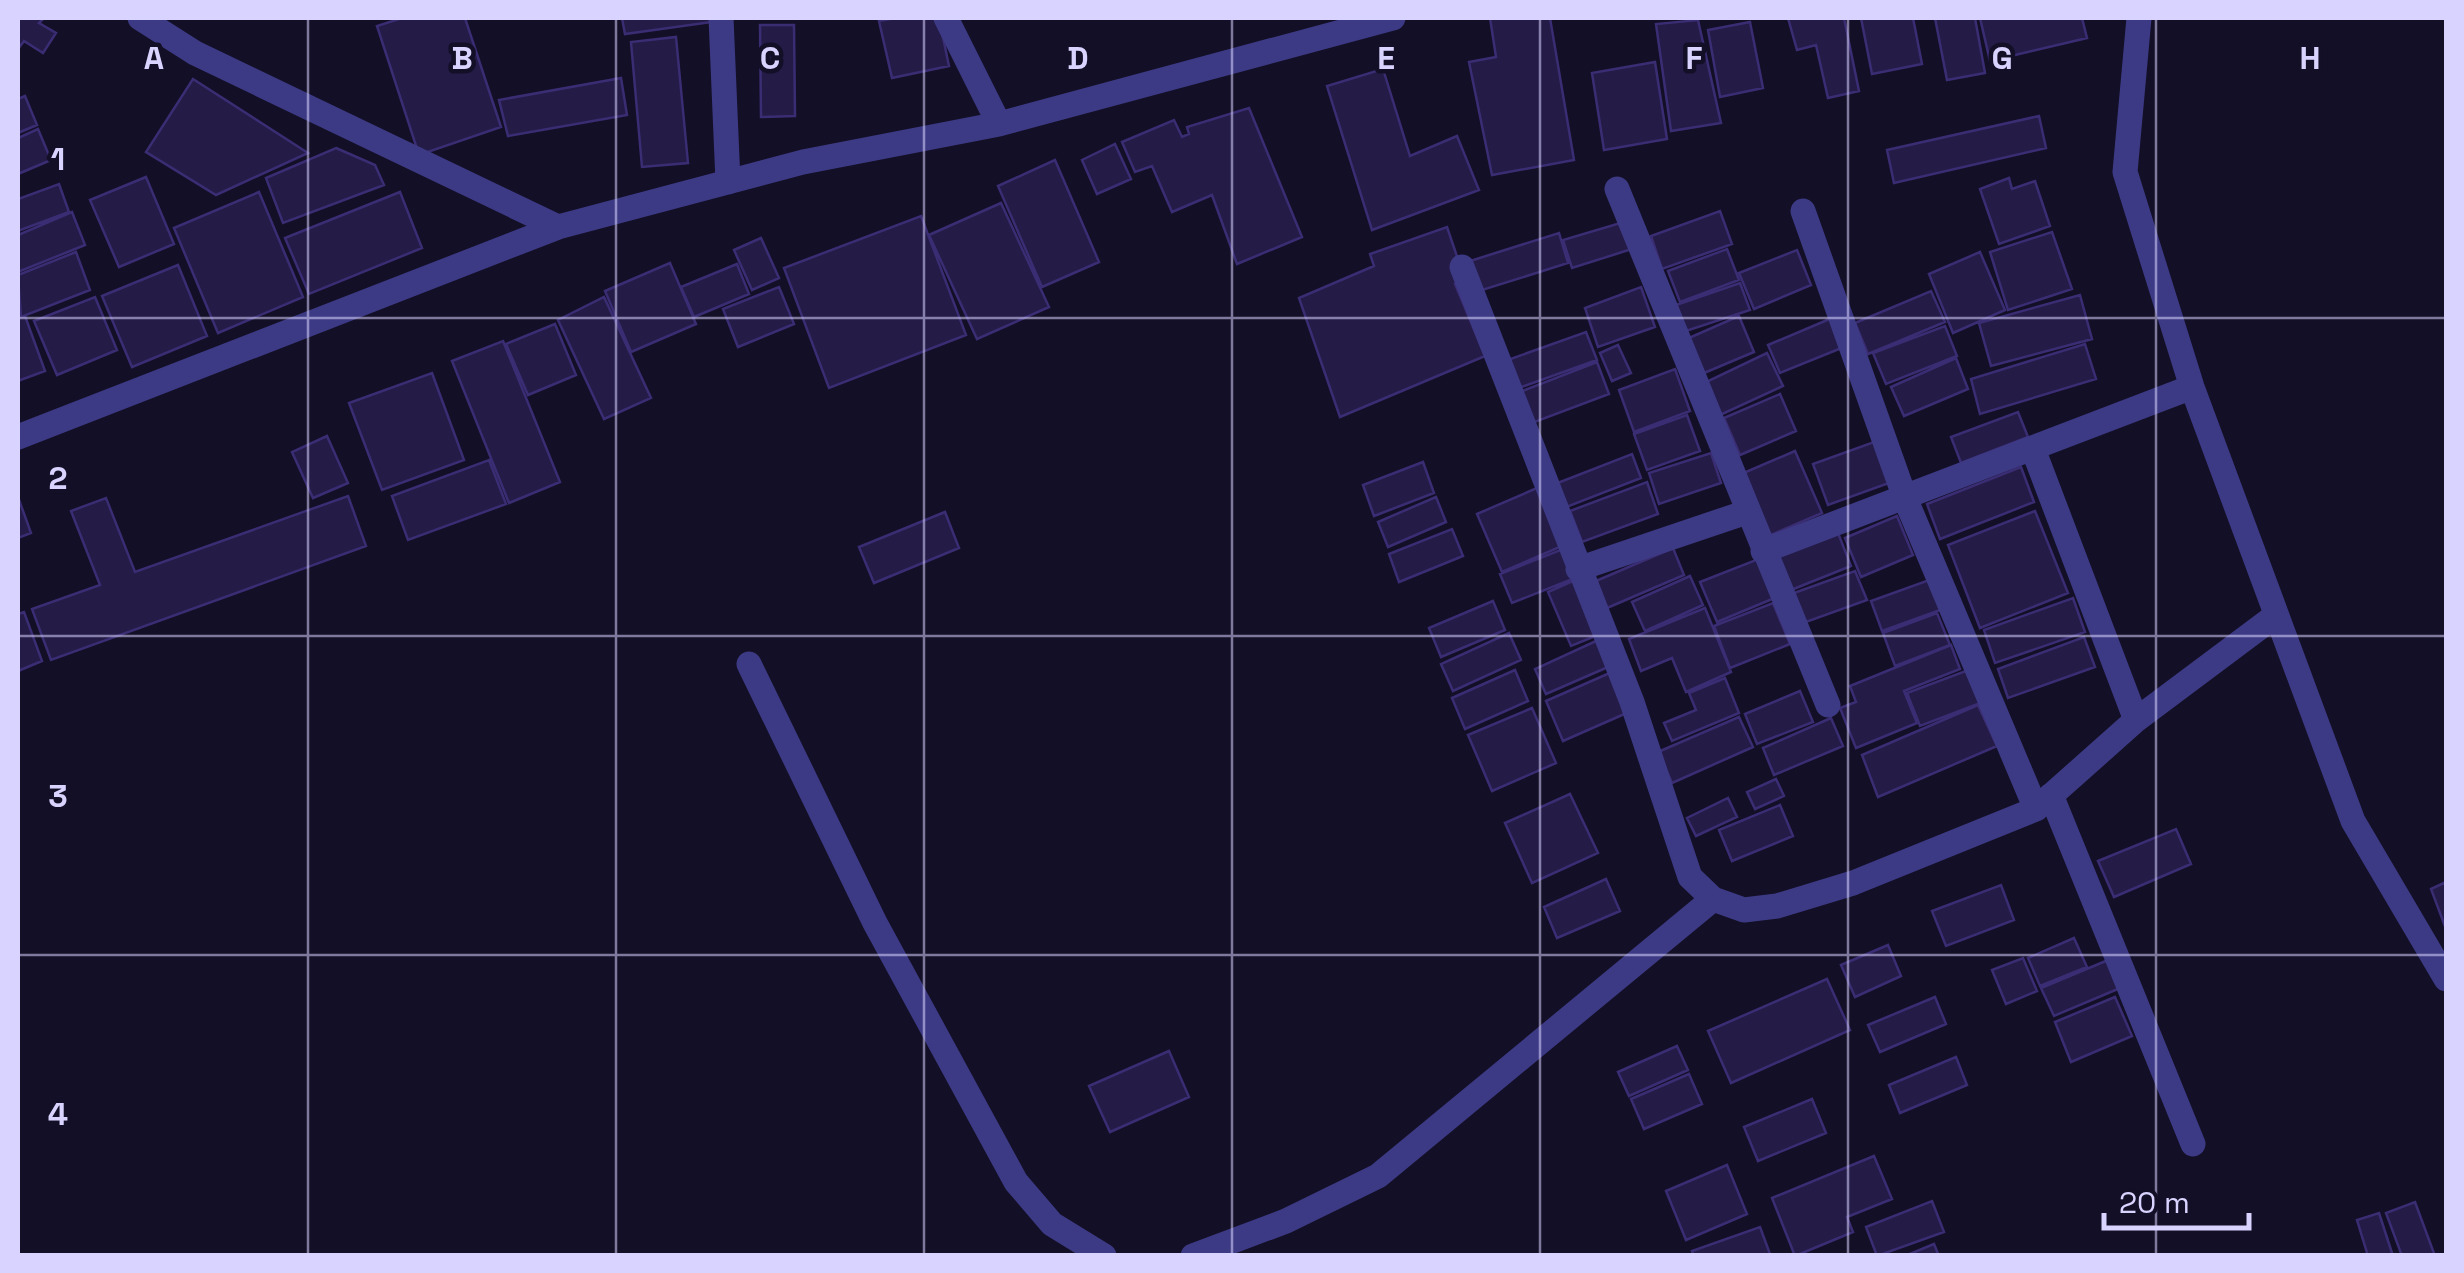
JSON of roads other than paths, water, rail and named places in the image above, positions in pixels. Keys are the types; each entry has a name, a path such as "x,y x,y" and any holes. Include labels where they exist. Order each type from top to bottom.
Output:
{"street":[{"path":"140,18 195,52 558,227"},
{"path":"721,18 728,182"},
{"path":"946,18 1000,124"},
{"path":"18,437 558,227 803,162 1000,124 1393,18"},
{"path":"2139,18 2125,172 2192,386 2354,821 2446,979"},
{"path":"1617,189 1828,705"},
{"path":"1804,211 1906,498 2193,1144"},
{"path":"1462,267 1632,702 1690,877 1713,899 1744,910 1777,906 1852,882 2044,802 2136,720 2275,616"},
{"path":"1764,552 2192,386"},
{"path":"2033,449 2136,720"},
{"path":"1578,568 1747,512"},
{"path":"749,664 875,923 1016,1182 1052,1224 1087,1250 1104,1256"},
{"path":"1193,1256 1286,1221 1378,1176 1713,899"}]}
